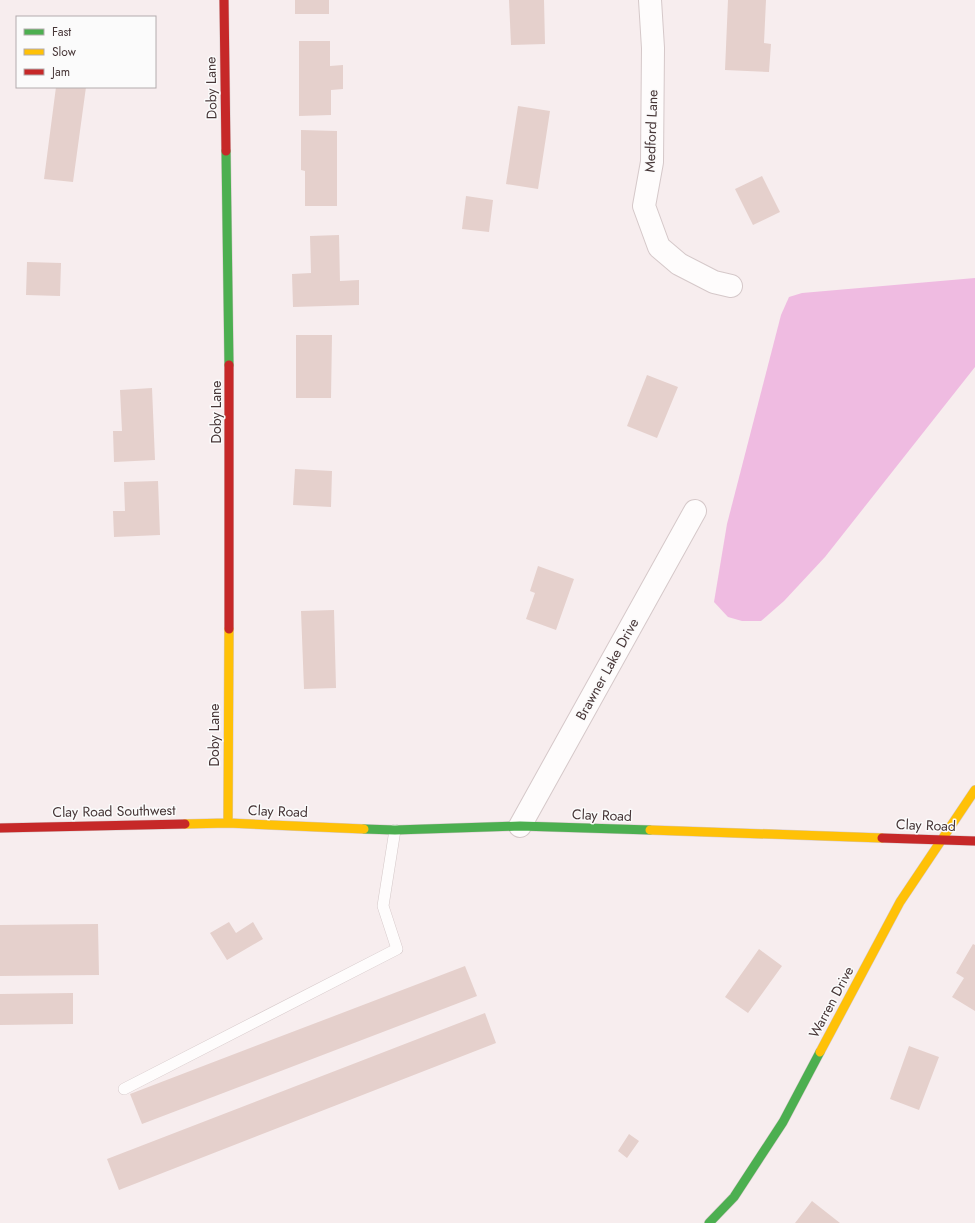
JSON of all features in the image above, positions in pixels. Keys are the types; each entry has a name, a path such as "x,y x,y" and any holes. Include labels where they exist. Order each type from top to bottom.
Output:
{"street":[{"name":"Doby Lane","path":"224,0 230,422 228,823"},
{"name":"Medford Lane","path":"650,0 653,48 652,162 644,206 659,247 679,264 714,282 731,286"},
{"name":"Brawner Lake Drive","path":"520,826 694,511"},
{"name":"Warren Drive","path":"709,1223 734,1197 783,1122 900,902 975,790"},
{"name":"Clay Road Southwest","path":"0,828 228,823"},
{"name":"Clay Road","path":"228,823 394,830 520,826 975,841"}],"lane":[{"path":"124,1089 397,949 383,906 394,830"}],"shaded area":[{"path":"975,278 975,367 825,557 784,601 761,621 742,621 728,617 714,602 727,524 781,315 789,297 802,293"}],"building":[{"path":"295,0 329,0 329,14 295,14"},
{"path":"509,0 544,0 545,44 511,45"},
{"path":"728,0 766,0 764,43 771,44 769,72 725,70"},
{"path":"299,41 330,41 330,66 343,65 343,89 331,90 331,115 299,116"},
{"path":"56,88 86,88 73,182 44,179"},
{"path":"518,106 550,111 538,189 506,184"},
{"path":"301,130 337,131 337,206 305,206 305,171 301,170"},
{"path":"762,176 780,212 753,225 735,189"},
{"path":"466,196 493,200 489,232 462,229"},
{"path":"339,235 340,281 359,280 359,305 293,307 292,274 311,273 310,236"},
{"path":"27,262 61,263 60,296 26,295"},
{"path":"296,335 332,335 331,398 296,398"},
{"path":"647,375 678,387 657,438 627,426"},
{"path":"152,388 155,460 114,462 113,431 122,431 120,390"},
{"path":"295,469 332,471 331,507 293,505"},
{"path":"158,481 160,535 114,537 113,511 125,511 124,482"},
{"path":"538,566 574,579 556,630 526,619 535,593 530,591"},
{"path":"334,610 336,688 304,689 301,611"},
{"path":"229,922 236,933 253,922 263,939 227,960 210,933"},
{"path":"98,924 99,975 0,976 0,925"},
{"path":"973,944 975,945 975,1011 952,997 964,978 956,973"},
{"path":"759,949 782,966 748,1013 725,997"},
{"path":"465,966 477,996 142,1124 130,1094"},
{"path":"73,993 73,1024 0,1025 0,994"},
{"path":"485,1013 496,1043 119,1190 107,1159"},
{"path":"909,1046 939,1057 919,1110 890,1099"},
{"path":"629,1134 639,1141 627,1158 618,1151"},
{"path":"812,1201 840,1223 795,1223"}],"traffic: fast":[{"path":"226,151 229,365"},
{"path":"364,829 395,830 520,826 650,830"},
{"path":"709,1223 734,1197 783,1122 820,1052"}],"traffic: slow":[{"path":"228,823 229,629"},
{"path":"820,1052 900,902 975,790"},
{"path":"185,824 228,823 364,829"},
{"path":"650,830 882,838"}],"traffic: jam":[{"path":"224,0 226,151"},
{"path":"229,365 229,629"},
{"path":"0,828 185,824"},
{"path":"882,838 975,841"}]}
